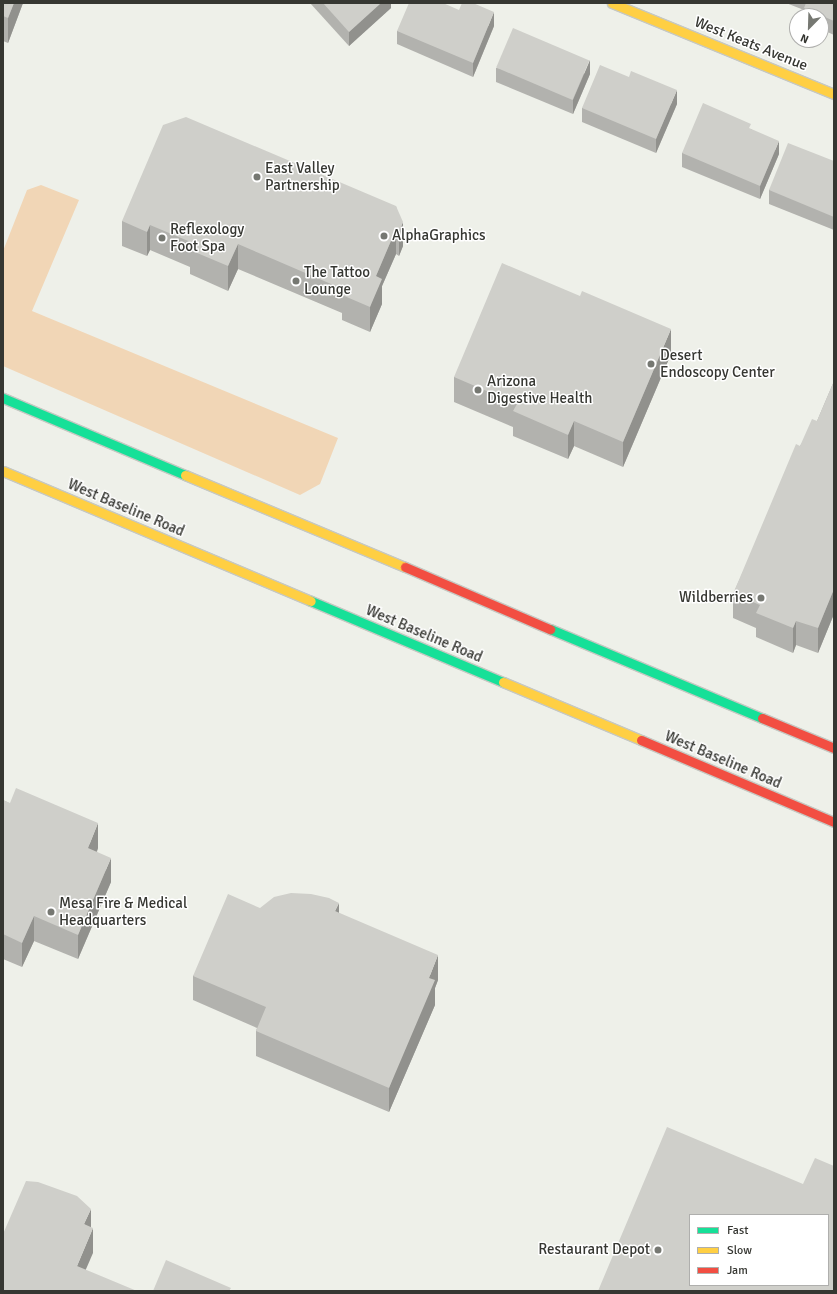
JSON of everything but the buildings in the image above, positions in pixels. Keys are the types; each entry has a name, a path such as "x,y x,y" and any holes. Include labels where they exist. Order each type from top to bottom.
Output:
{"main road":[{"name":"West Keats Avenue","path":"612,3 834,94"},
{"path":"3,398 834,748"},
{"name":"West Baseline Road","path":"3,472 834,822"}],"shaded area":[{"path":"41,185 79,200 32,311 338,438 320,484 300,495 3,366 3,251 27,190"}],"traffic: fast":[{"path":"3,398 185,475"},
{"path":"311,601 503,682"},
{"path":"550,629 762,718"}],"traffic: slow":[{"path":"612,3 834,94"},
{"path":"3,471 311,601"},
{"path":"185,475 405,567"},
{"path":"503,682 641,740"}],"traffic: jam":[{"path":"405,567 550,629"},
{"path":"762,718 834,748"},
{"path":"641,740 834,822"}],"place":[{"name":"East Valley Partnership","path":"257,177"},
{"name":"AlphaGraphics","path":"384,236"},
{"name":"Reflexology Foot Spa","path":"162,238"},
{"name":"The Tattoo Lounge","path":"296,281"},
{"name":"Desert Endoscopy Center","path":"651,364"},
{"name":"Arizona Digestive Health","path":"478,390"},
{"name":"Wildberries","path":"761,598"},
{"name":"Mesa Fire & Medical Headquarters","path":"51,912"},
{"name":"Restaurant Depot","path":"658,1250"}]}
